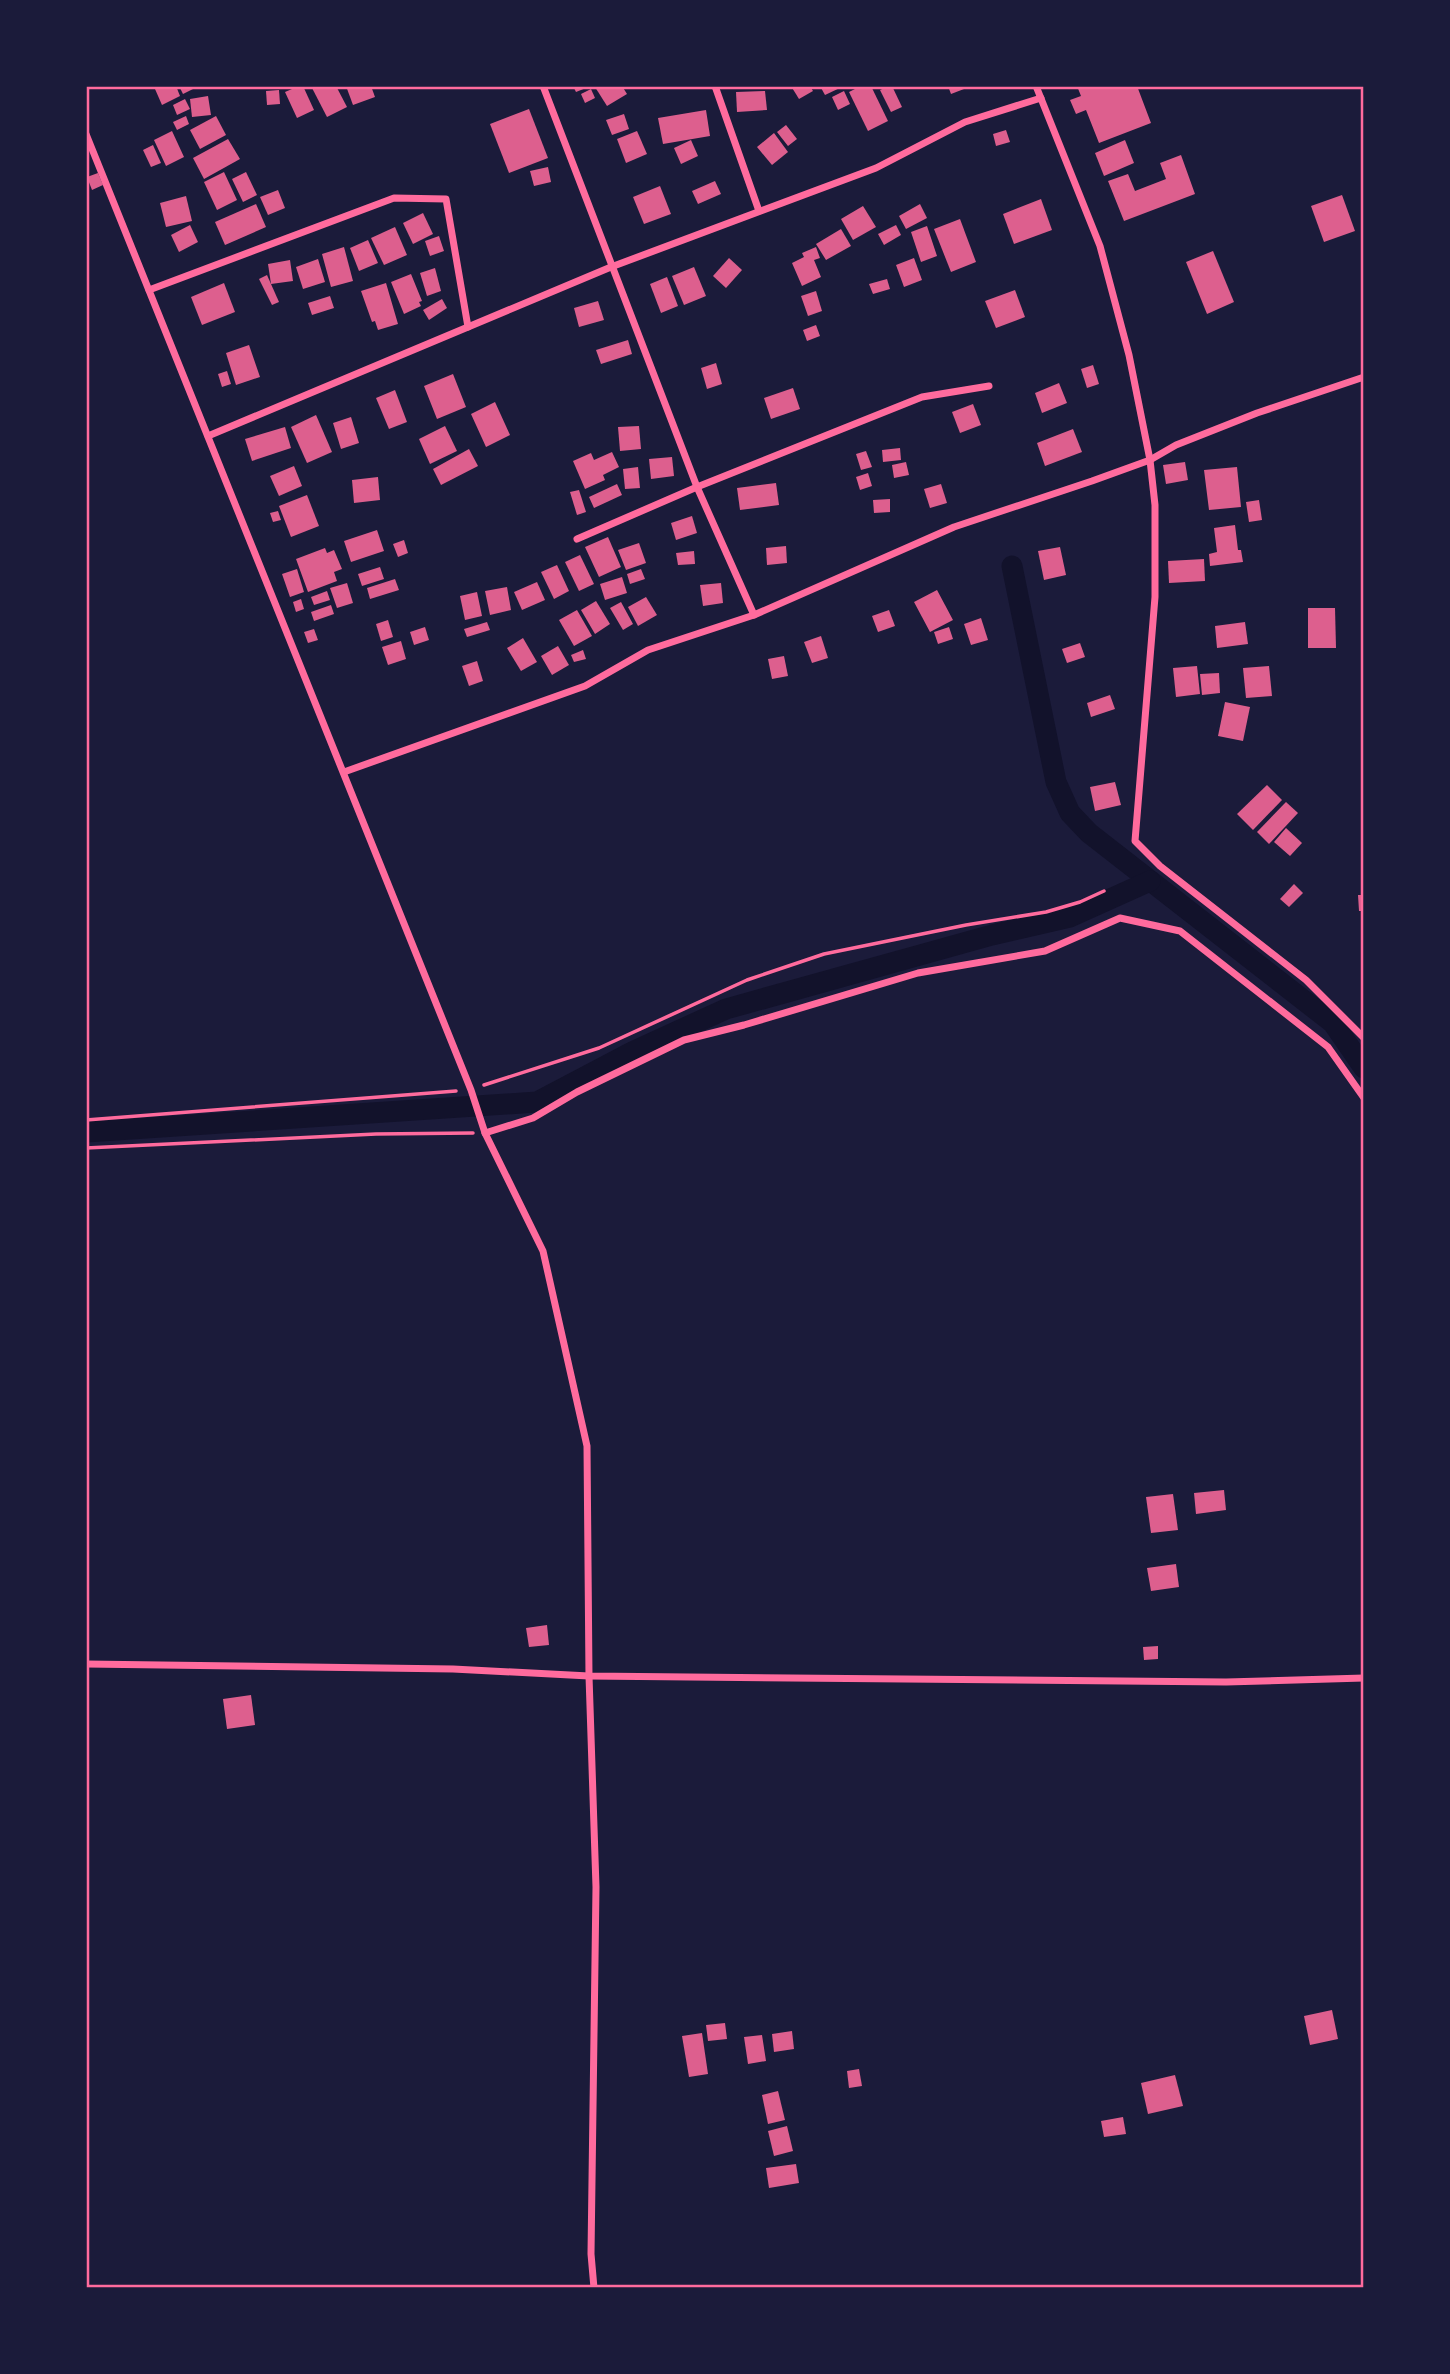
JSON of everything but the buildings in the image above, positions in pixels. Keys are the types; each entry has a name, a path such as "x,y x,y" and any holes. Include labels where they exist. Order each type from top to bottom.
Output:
{"street":[{"path":"543,86 697,487 754,615"},
{"path":"715,86 759,211"},
{"path":"1036,86 1100,246 1129,355 1150,460 1155,505 1155,597 1135,841 1160,866 1306,980 1364,1038"},
{"path":"208,436 611,267 876,168 965,122 1041,98"},
{"path":"86,134 344,772 471,1090 485,1133 543,1251 587,1446 589,1676 596,1887 592,2254 594,2288"},
{"path":"149,290 394,198 446,199 468,327"},
{"path":"344,772 584,686 649,650 754,615 954,527 1150,460 1176,444 1364,377"},
{"path":"577,539 697,487 922,397 989,386"},
{"path":"485,1133 533,1118 577,1092 684,1040 918,973 1045,951 1120,918 1180,931 1328,1047 1364,1098"},
{"path":"86,1664 453,1669 589,1676 1226,1682 1364,1678"}],"path":[{"path":"86,1120 471,1090 599,1048 747,980 824,954 1046,912 1080,902 1104,891"},
{"path":"86,1148 376,1134 485,1133"}],"waterway":[{"path":"1012,566 1056,782 1070,813 1089,833 1333,1023 1364,1068"},
{"path":"86,1132 537,1102 632,1052 726,1009 992,935 1070,917 1150,881"}]}
